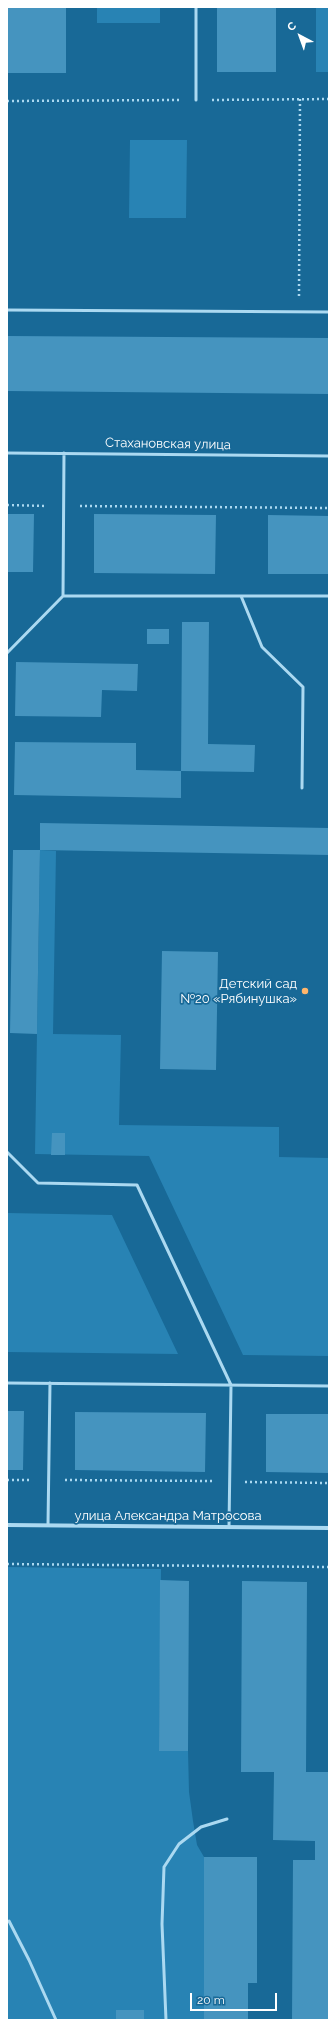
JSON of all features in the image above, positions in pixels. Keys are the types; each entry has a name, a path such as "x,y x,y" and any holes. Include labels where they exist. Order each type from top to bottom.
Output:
{"street":[{"name":"улица Александра Матросова","path":"7,1525 329,1528"}],"lane":[{"path":"196,7 196,100"},
{"path":"7,310 329,312"},
{"name":"Стахановская улица","path":"7,453 329,456"},
{"path":"7,653 63,596 64,453"},
{"path":"63,596 329,596"},
{"path":"241,596 262,647 303,687 302,788"},
{"path":"7,1152 38,1183 137,1185 231,1385 229,1527"},
{"path":"7,1383 329,1386"},
{"path":"48,1525 50,1383"},
{"path":"166,2020 162,1924 164,1868 179,1844 201,1827 227,1819"},
{"path":"9,1921 29,1960 56,2020"}],"path":[{"path":"298,312 300,99"},
{"path":"7,101 329,99"},
{"path":"7,506 329,508"},
{"path":"7,1480 329,1483"},
{"path":"7,1564 329,1567"}],"shaded area":[{"path":"97,7 160,7 160,23 97,23"},
{"path":"316,7 329,7 329,72 316,72"},
{"path":"130,140 187,140 186,218 129,218"},
{"path":"40,850 56,851 53,1034 121,1035 119,1125 279,1127 279,1157 329,1158 329,1356 243,1355 149,1156 35,1154"},
{"path":"7,1213 112,1215 178,1354 7,1352"},
{"path":"7,1567 161,1569 159,1750 188,1751 189,1792 193,1821 197,1845 204,1857 204,2020 7,2020"}],"building":[{"path":"8,7 66,7 66,73 8,73"},
{"path":"217,7 276,7 276,72 217,72"},
{"path":"7,336 329,338 329,394 7,391"},
{"path":"7,514 34,514 33,572 7,572"},
{"path":"94,514 216,515 215,574 94,573"},
{"path":"268,515 329,516 329,574 268,574"},
{"path":"182,622 209,622 208,744 255,745 254,772 181,771"},
{"path":"147,629 169,629 169,644 147,644"},
{"path":"16,662 138,664 137,691 102,690 101,717 15,716"},
{"path":"15,742 136,743 136,770 181,771 181,798 14,795"},
{"path":"40,823 329,828 329,855 40,850"},
{"path":"13,850 40,850 37,1034 10,1033"},
{"path":"162,951 218,952 216,1070 160,1069"},
{"path":"52,1133 65,1133 65,1155 51,1155"},
{"path":"7,1411 24,1411 23,1470 7,1470"},
{"path":"75,1412 206,1413 205,1472 75,1470"},
{"path":"266,1414 329,1414 329,1473 266,1472"},
{"path":"160,1580 189,1581 188,1751 159,1751"},
{"path":"242,1581 307,1582 306,1772 329,1772 329,2020 292,2020 293,1860 315,1860 315,1841 273,1840 274,1772 241,1772"},
{"path":"204,1857 257,1857 257,1983 248,1983 248,2020 204,2020"},
{"path":"116,2010 144,2010 144,2020 116,2020"}],"place":[{"name":"Детский сад №20 «Рябинушка»","path":"305,991"}]}
